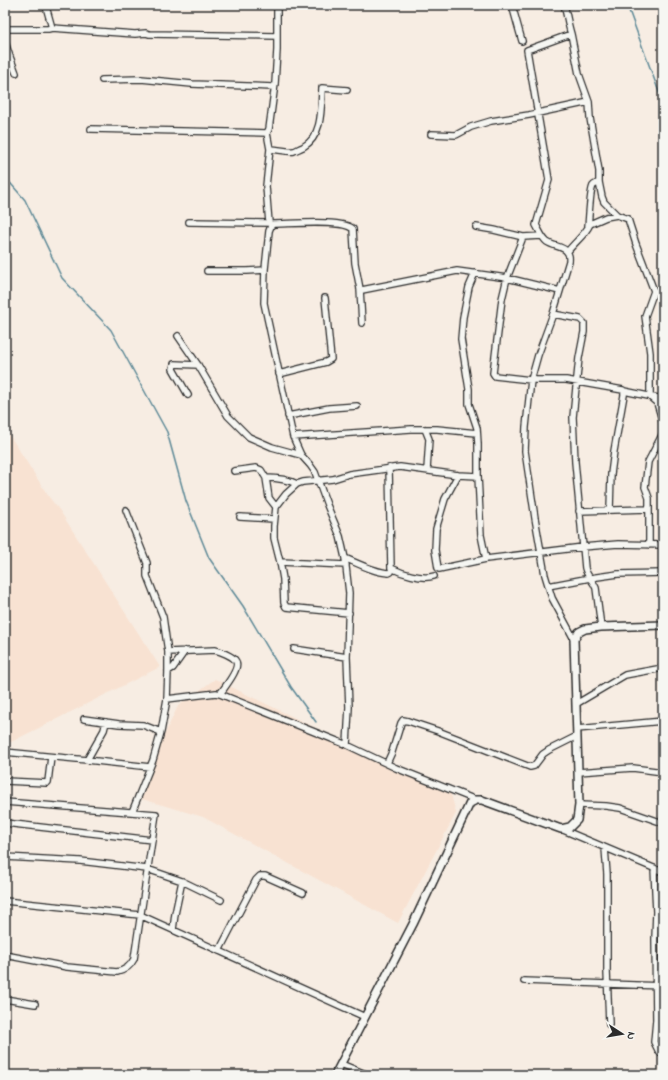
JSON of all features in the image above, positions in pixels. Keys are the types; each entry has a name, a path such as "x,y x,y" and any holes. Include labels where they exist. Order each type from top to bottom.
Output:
{"street":[{"path":"44,5 52,28"},
{"path":"277,5 275,84 273,87 269,129 267,132 270,149 266,186 270,224 265,270 264,304 288,416 294,437 301,456 315,472 340,536 345,558 349,593 347,656 349,707 347,745"},
{"path":"512,5 522,41"},
{"path":"564,5 567,13 568,26 579,74 589,102 602,197 604,202 617,215 628,219 654,290 644,316 650,353 650,396 657,404 663,423"},
{"path":"5,29 52,28 135,34 277,36"},
{"path":"560,829 570,827 577,820 579,805 574,638 552,598 548,586 534,518 525,451 531,380 570,260 570,255 568,250 546,241 536,225 549,180 527,50 571,34"},
{"path":"5,41 16,73"},
{"path":"102,80 141,79 192,84 273,87"},
{"path":"270,149 294,151 308,144 317,129 320,115 322,88 347,90"},
{"path":"432,134 456,135 471,127 491,121 589,102"},
{"path":"91,129 267,132"},
{"path":"586,232 591,192 593,186 599,182"},
{"path":"568,250 586,232 590,224 606,217 617,215"},
{"path":"189,222 270,224 334,223 351,226 354,229 355,264 360,289 362,323"},
{"path":"476,227 523,237 542,236"},
{"path":"523,237 507,278 500,313 493,373 495,376 531,380 566,380 663,399"},
{"path":"207,271 265,270"},
{"path":"360,289 362,290 457,271 507,278 560,291"},
{"path":"475,273 469,287 463,317 461,339 468,389 468,404 477,428 481,535 486,559"},
{"path":"654,290 663,294"},
{"path":"279,374 326,362 331,359 325,298"},
{"path":"553,314 580,320 584,323 572,417 585,568 586,574 594,583 596,588 600,627"},
{"path":"178,336 198,365 228,416 249,437 272,447 301,456"},
{"path":"188,395 173,369 173,365 198,365"},
{"path":"610,510 611,474 624,391"},
{"path":"288,416 329,408 357,406"},
{"path":"294,437 411,429 437,429 477,433"},
{"path":"426,429 429,439 427,470"},
{"path":"649,545 649,498 645,487 648,462 663,433"},
{"path":"276,507 286,494 297,484 333,479 349,474 400,467 458,475 478,476"},
{"path":"234,471 256,468 261,470 266,478 270,498 276,507 274,519 274,538 283,579 284,603 286,607 349,613"},
{"path":"389,468 390,568 412,576 434,576"},
{"path":"458,475 445,499 436,530 435,550 439,569 486,559 583,547 618,544 663,545"},
{"path":"266,478 278,478 297,484"},
{"path":"579,511 649,509"},
{"path":"126,510 147,563 147,576 164,616 168,652 167,699 161,732 153,760 132,812"},
{"path":"240,517 274,519"},
{"path":"345,558 377,571 389,573 392,569"},
{"path":"280,562 346,565"},
{"path":"548,586 618,574 663,573"},
{"path":"574,638 578,632 585,628 663,625"},
{"path":"294,649 347,656"},
{"path":"168,652 215,650 235,660 237,663 234,674 220,694"},
{"path":"168,671 173,668 186,651"},
{"path":"576,704 625,675 663,668"},
{"path":"167,699 216,693 220,694 347,745 476,800 482,800 560,829 663,872"},
{"path":"84,719 119,724 143,725 161,732"},
{"path":"387,763 403,720 438,731 530,767 534,766 549,750 577,733 663,721"},
{"path":"87,760 104,730 106,722"},
{"path":"5,752 150,767"},
{"path":"5,781 47,783 51,757"},
{"path":"578,772 633,768 663,772"},
{"path":"335,1075 413,924 470,803 476,800"},
{"path":"5,802 156,814 134,959 131,965 124,970 116,972 67,967 5,955"},
{"path":"579,805 620,808 663,823"},
{"path":"5,823 152,840"},
{"path":"606,848 607,984 609,1024"},
{"path":"5,857 80,861 147,869 182,881 221,900"},
{"path":"654,868 656,912 656,1020 654,1042 659,1052 663,1054"},
{"path":"219,951 256,880 260,876 265,876 303,893"},
{"path":"173,930 182,881"},
{"path":"5,901 140,915 365,1017"},
{"path":"524,981 663,986"},
{"path":"5,999 35,1004"},
{"path":"341,1064 368,1075"}],"shaded area":[{"path":"5,428 160,667 5,745"},
{"path":"215,679 451,794 456,813 398,923 203,817 135,797 178,706"}],"waterway":[{"path":"627,5 663,103"},
{"path":"5,177 25,200 62,278 111,330 167,432 186,501 209,558 243,606 291,687 316,722"}]}
